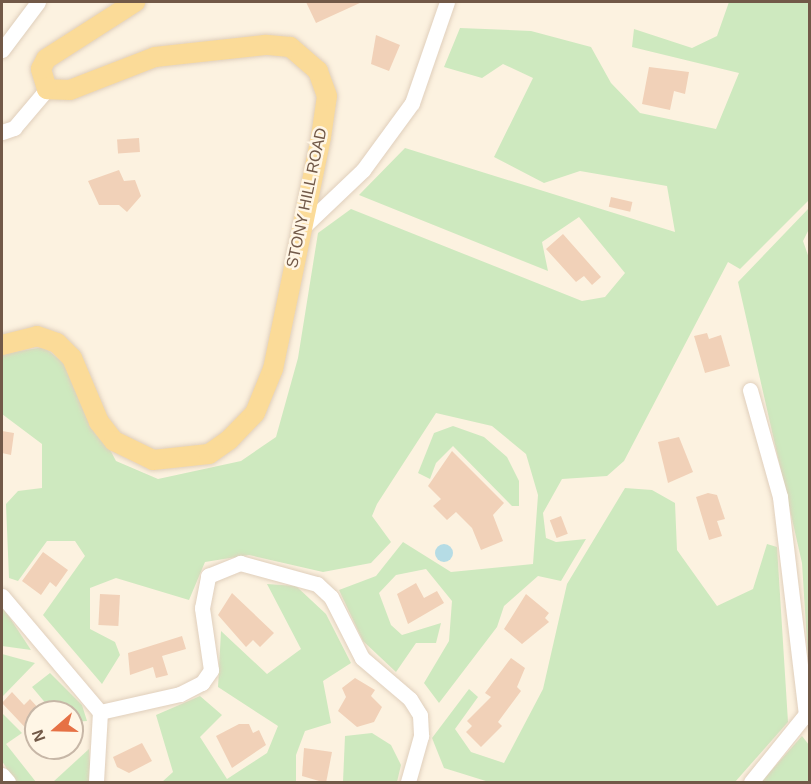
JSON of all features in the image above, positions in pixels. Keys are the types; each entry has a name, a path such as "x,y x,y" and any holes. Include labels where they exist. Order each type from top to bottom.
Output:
{"main road":[{"path":"47,89 41,69 46,59 135,2"},
{"name":"STONY HILL ROAD","path":"2,345 37,336 57,343 72,358 99,422 132,454 179,460 209,454 242,427 259,402 273,369 327,96 318,71 290,48 155,57 70,90 47,89"}],"street":[{"path":"2,50 38,2"},
{"path":"300,231 363,170 412,103 447,2"},
{"path":"2,132 14,128 47,89"},
{"path":"750,390 780,497 808,713 751,783"},
{"path":"100,712 180,694 202,683 211,670 202,608 208,576 240,563 317,584 331,597 362,658 410,699 420,715 421,736 408,783"},
{"path":"2,596 100,712 97,781"},
{"path":"2,775 8,783"}],"green space":[{"path":"729,2 809,2 809,200 740,269 728,262 624,461 607,476 562,479 543,513 546,538 556,542 586,539 561,581 538,576 504,606 497,627 439,703 424,683 449,641 452,601 426,569 396,575 379,593 391,625 402,635 441,623 436,643 416,643 396,672 363,641 339,590 376,576 403,542 451,572 533,564 538,495 526,454 492,426 436,413 377,504 372,516 391,542 371,563 323,572 249,555 205,562 189,600 116,578 90,588 90,629 115,642 120,655 102,684 43,615 85,556 75,541 47,541 18,581 9,578 6,504 18,491 42,488 42,444 2,414 2,354 44,347 65,364 116,461 158,479 241,461 276,437 298,358 318,233 351,209 582,301 605,297 625,273 579,217 542,242 548,271 359,195 405,148 675,232 667,186 580,171 544,183 494,157 533,78 503,64 482,78 444,67 460,28 531,31 591,47 611,83 640,113 716,129 739,73 632,47 634,29 692,48 717,36"},
{"path":"809,208 809,229 803,241 810,261 809,675 802,563 738,282"},
{"path":"453,426 484,437 507,457 519,481 519,506 512,506 453,446 436,463 430,479 418,473 434,433"},
{"path":"625,488 652,490 675,503 677,550 717,606 753,589 767,544 777,547 788,722 735,782 489,782 444,768 432,738 469,689 478,697 455,729 471,752 504,763 543,689 567,584"},
{"path":"267,584 296,586 326,614 351,663 323,681 331,723 305,731 296,755 296,782 162,782 173,772 156,715 200,696 222,715 200,737 227,779 267,753 278,726 218,687 221,631 267,674 301,649"},
{"path":"2,606 31,650 2,646"},
{"path":"2,654 35,663 2,697"},
{"path":"50,673 77,700 43,700 32,687"},
{"path":"2,713 22,733 6,744 36,782 15,782 2,761"},
{"path":"372,733 391,745 401,765 397,782 343,782 345,736"},
{"path":"802,736 809,745 809,782 761,782"},
{"path":"89,749 91,782 53,782 77,760 84,760 84,754"}],"water":[{"path":"444,544 450,547 453,553 450,559 444,562 438,559 435,553 438,547"}],"building":[{"path":"306,2 362,2 316,23"},
{"path":"376,35 400,45 389,71 371,64"},
{"path":"649,67 689,72 685,94 674,91 670,110 642,104"},
{"path":"139,138 140,152 118,154 117,140"},
{"path":"119,170 124,181 135,180 141,196 127,212 119,205 99,205 88,181"},
{"path":"611,197 632,202 630,212 609,207"},
{"path":"563,234 601,277 592,285 584,276 576,282 546,249"},
{"path":"707,333 709,339 721,335 730,366 705,373 694,336"},
{"path":"2,431 14,433 11,455 2,453"},
{"path":"679,437 693,472 668,483 658,442"},
{"path":"452,451 504,503 493,515 503,541 481,550 472,528 456,512 447,520 433,506 441,499 428,486"},
{"path":"708,493 717,495 725,519 717,521 722,536 709,540 696,497"},
{"path":"561,516 568,534 557,538 550,520"},
{"path":"43,552 68,570 56,587 50,582 41,595 22,581"},
{"path":"416,583 424,598 437,591 444,603 408,624 397,594"},
{"path":"232,593 274,633 260,647 253,640 246,647 218,615"},
{"path":"100,594 120,595 118,626 98,625"},
{"path":"526,594 549,613 545,618 549,622 522,644 504,629"},
{"path":"182,636 186,649 162,656 168,675 156,678 153,667 130,675 128,653"},
{"path":"511,658 525,668 517,687 521,691 498,722 502,726 481,747 466,732 472,726 467,721 491,697 485,693"},
{"path":"355,678 375,690 371,696 382,707 374,722 357,727 338,711 346,697 342,688"},
{"path":"12,692 24,705 24,726 2,703"},
{"path":"239,724 249,724 253,733 259,730 266,745 232,768 216,736"},
{"path":"142,743 152,761 129,773 117,767 113,757"},
{"path":"304,748 332,752 326,783 302,776"}]}
